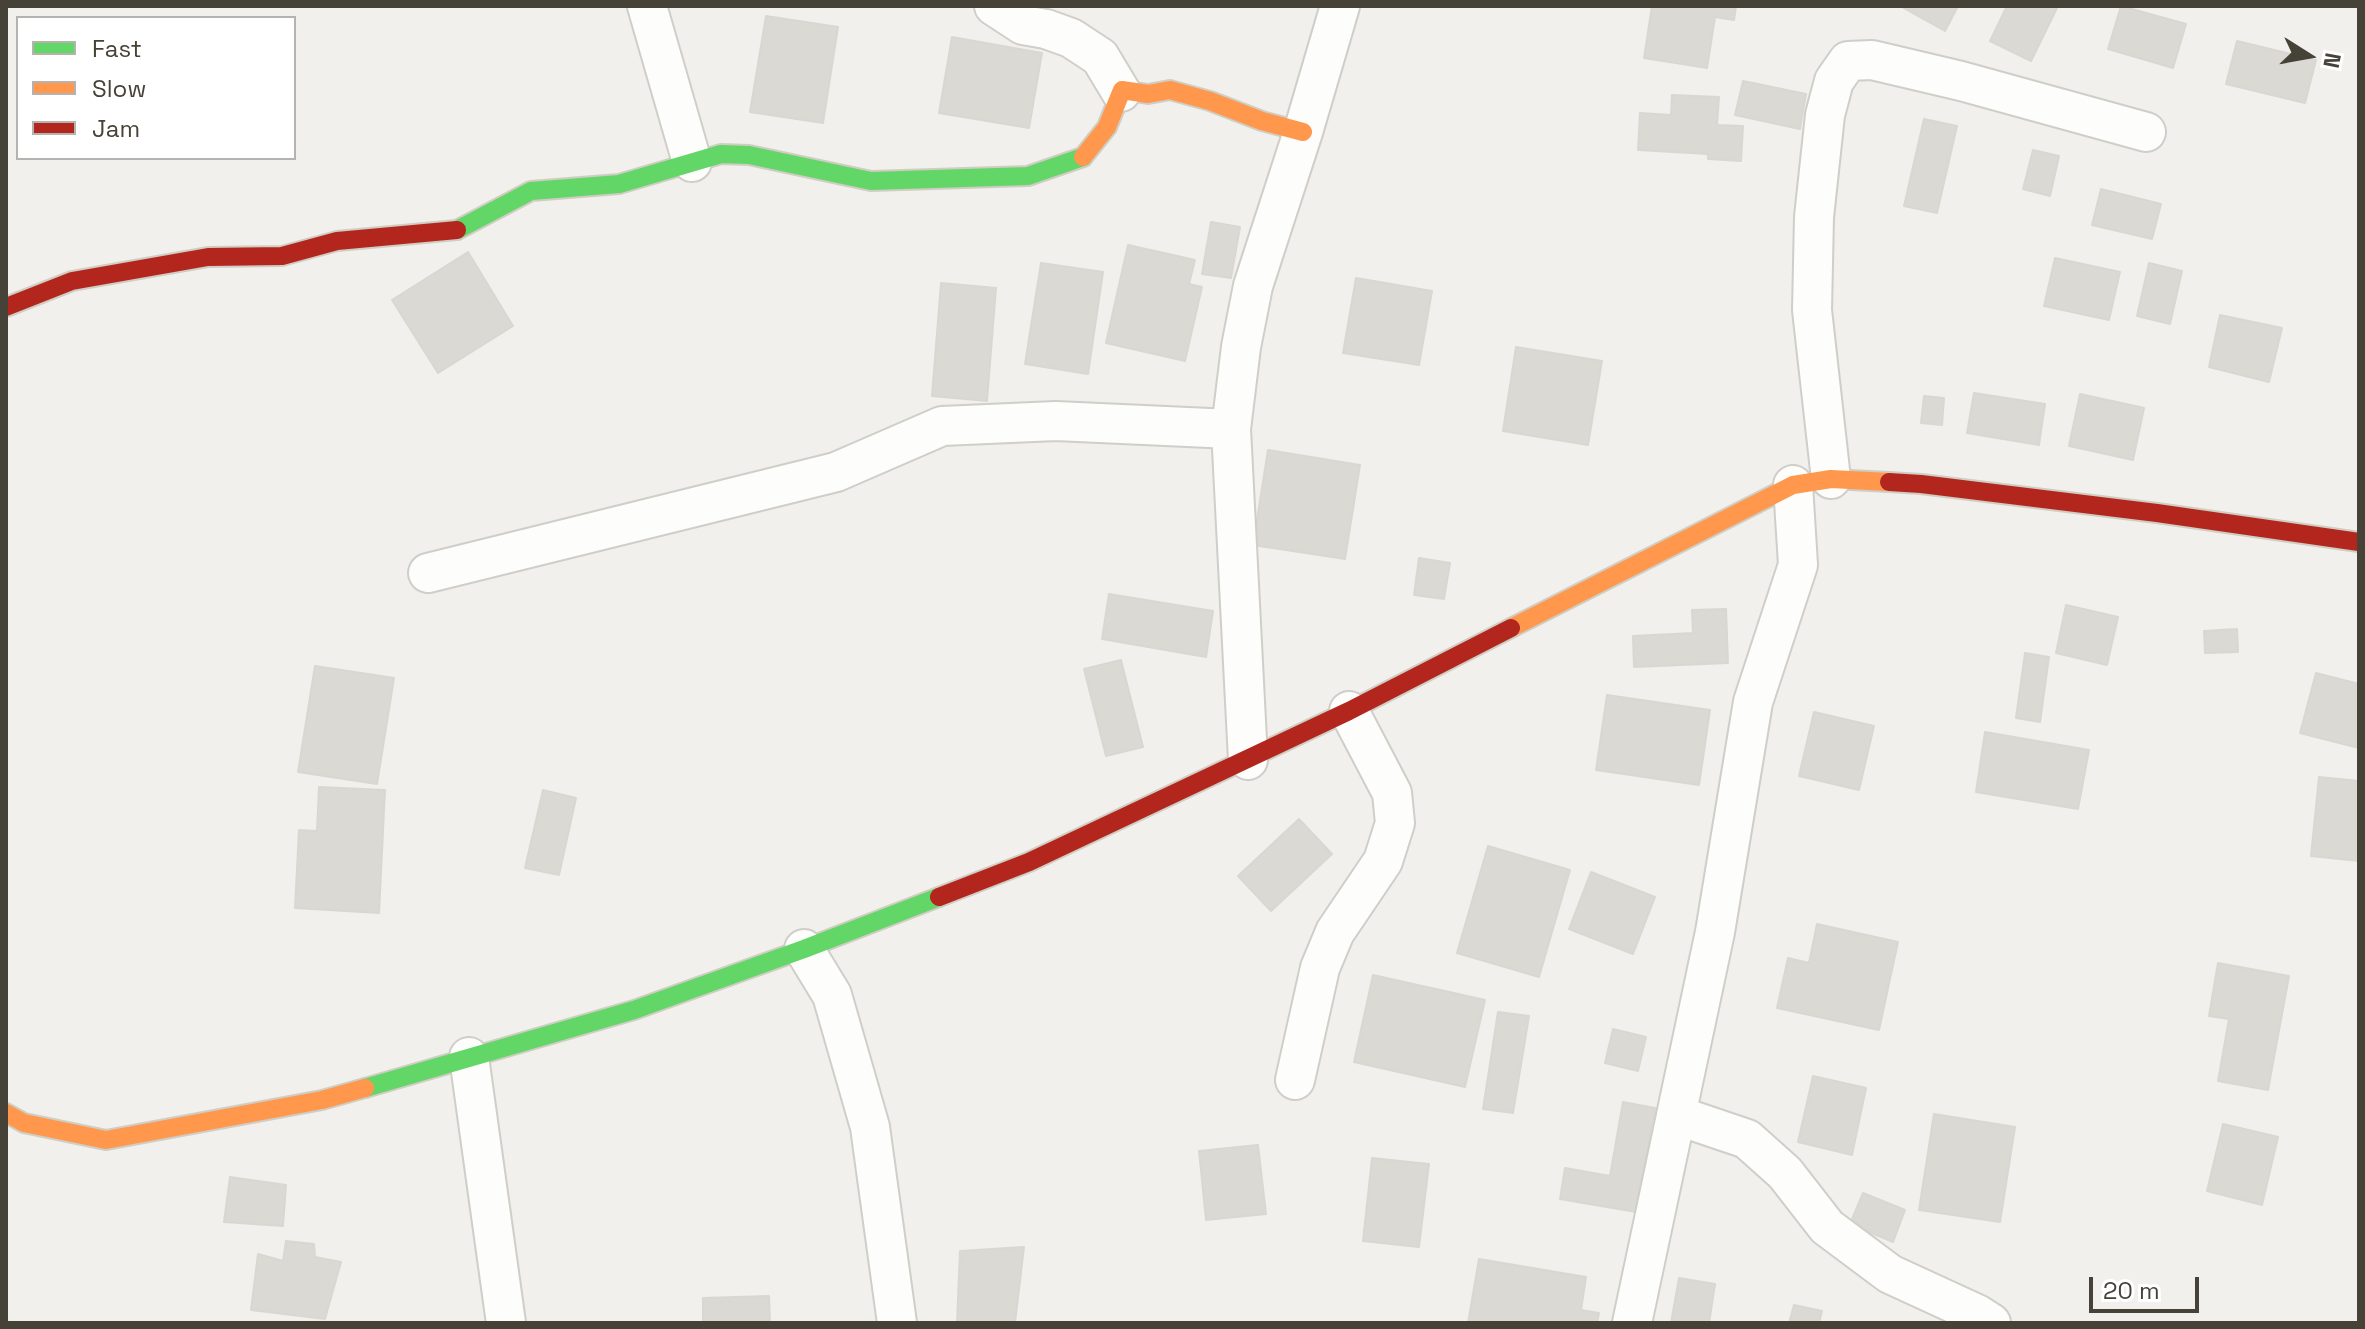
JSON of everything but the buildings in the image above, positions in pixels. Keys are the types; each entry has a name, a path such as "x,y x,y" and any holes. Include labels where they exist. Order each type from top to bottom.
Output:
{"street":[{"path":"647,6 692,162"},
{"path":"994,6 1023,25 1071,38 1100,57 1121,92"},
{"path":"1248,760 1231,429 1241,347 1253,286 1340,6"},
{"path":"1831,479 1812,310 1814,217 1825,115 1834,81 1848,61 1872,60 1946,77 2146,132"},
{"path":"1121,92 1148,94 1170,90 1303,132"},
{"path":"6,307 72,281 208,257 282,256 337,241 454,231 531,191 619,184 721,154 749,155 871,181 1028,176 1084,157 1107,127 1121,92"},
{"path":"428,573 836,472 942,426 1056,421 1231,429"},
{"path":"6,1113 24,1123 106,1140 322,1100 634,1010 804,949 1029,862 1349,711 1793,485 1831,479 1921,484 2359,542"},
{"path":"1632,1323 1715,932 1753,702 1798,565 1793,485"},
{"path":"1295,1080 1320,968 1335,932 1383,861 1395,823 1392,793 1349,711"},
{"path":"804,949 832,995 870,1127 897,1323"},
{"path":"469,1057 506,1323"},
{"path":"1676,1115 1747,1139 1785,1173 1827,1227 1890,1274 1991,1323"}],"traffic: fast":[{"path":"457,230 531,191 619,184 721,154 749,155 871,181 1028,176 1083,157"},
{"path":"365,1088 634,1010 939,897"}],"traffic: slow":[{"path":"1083,157 1107,127 1122,90 1148,94 1170,90 1303,132"},
{"path":"1511,628 1793,485 1831,479 1889,482"},
{"path":"6,1113 24,1123 106,1140 322,1100 365,1088"}],"traffic: jam":[{"path":"6,307 72,281 208,257 282,256 337,241 457,230"},
{"path":"1889,482 2157,513 2359,542"},
{"path":"939,897 1029,862 1349,711 1511,628"}]}
